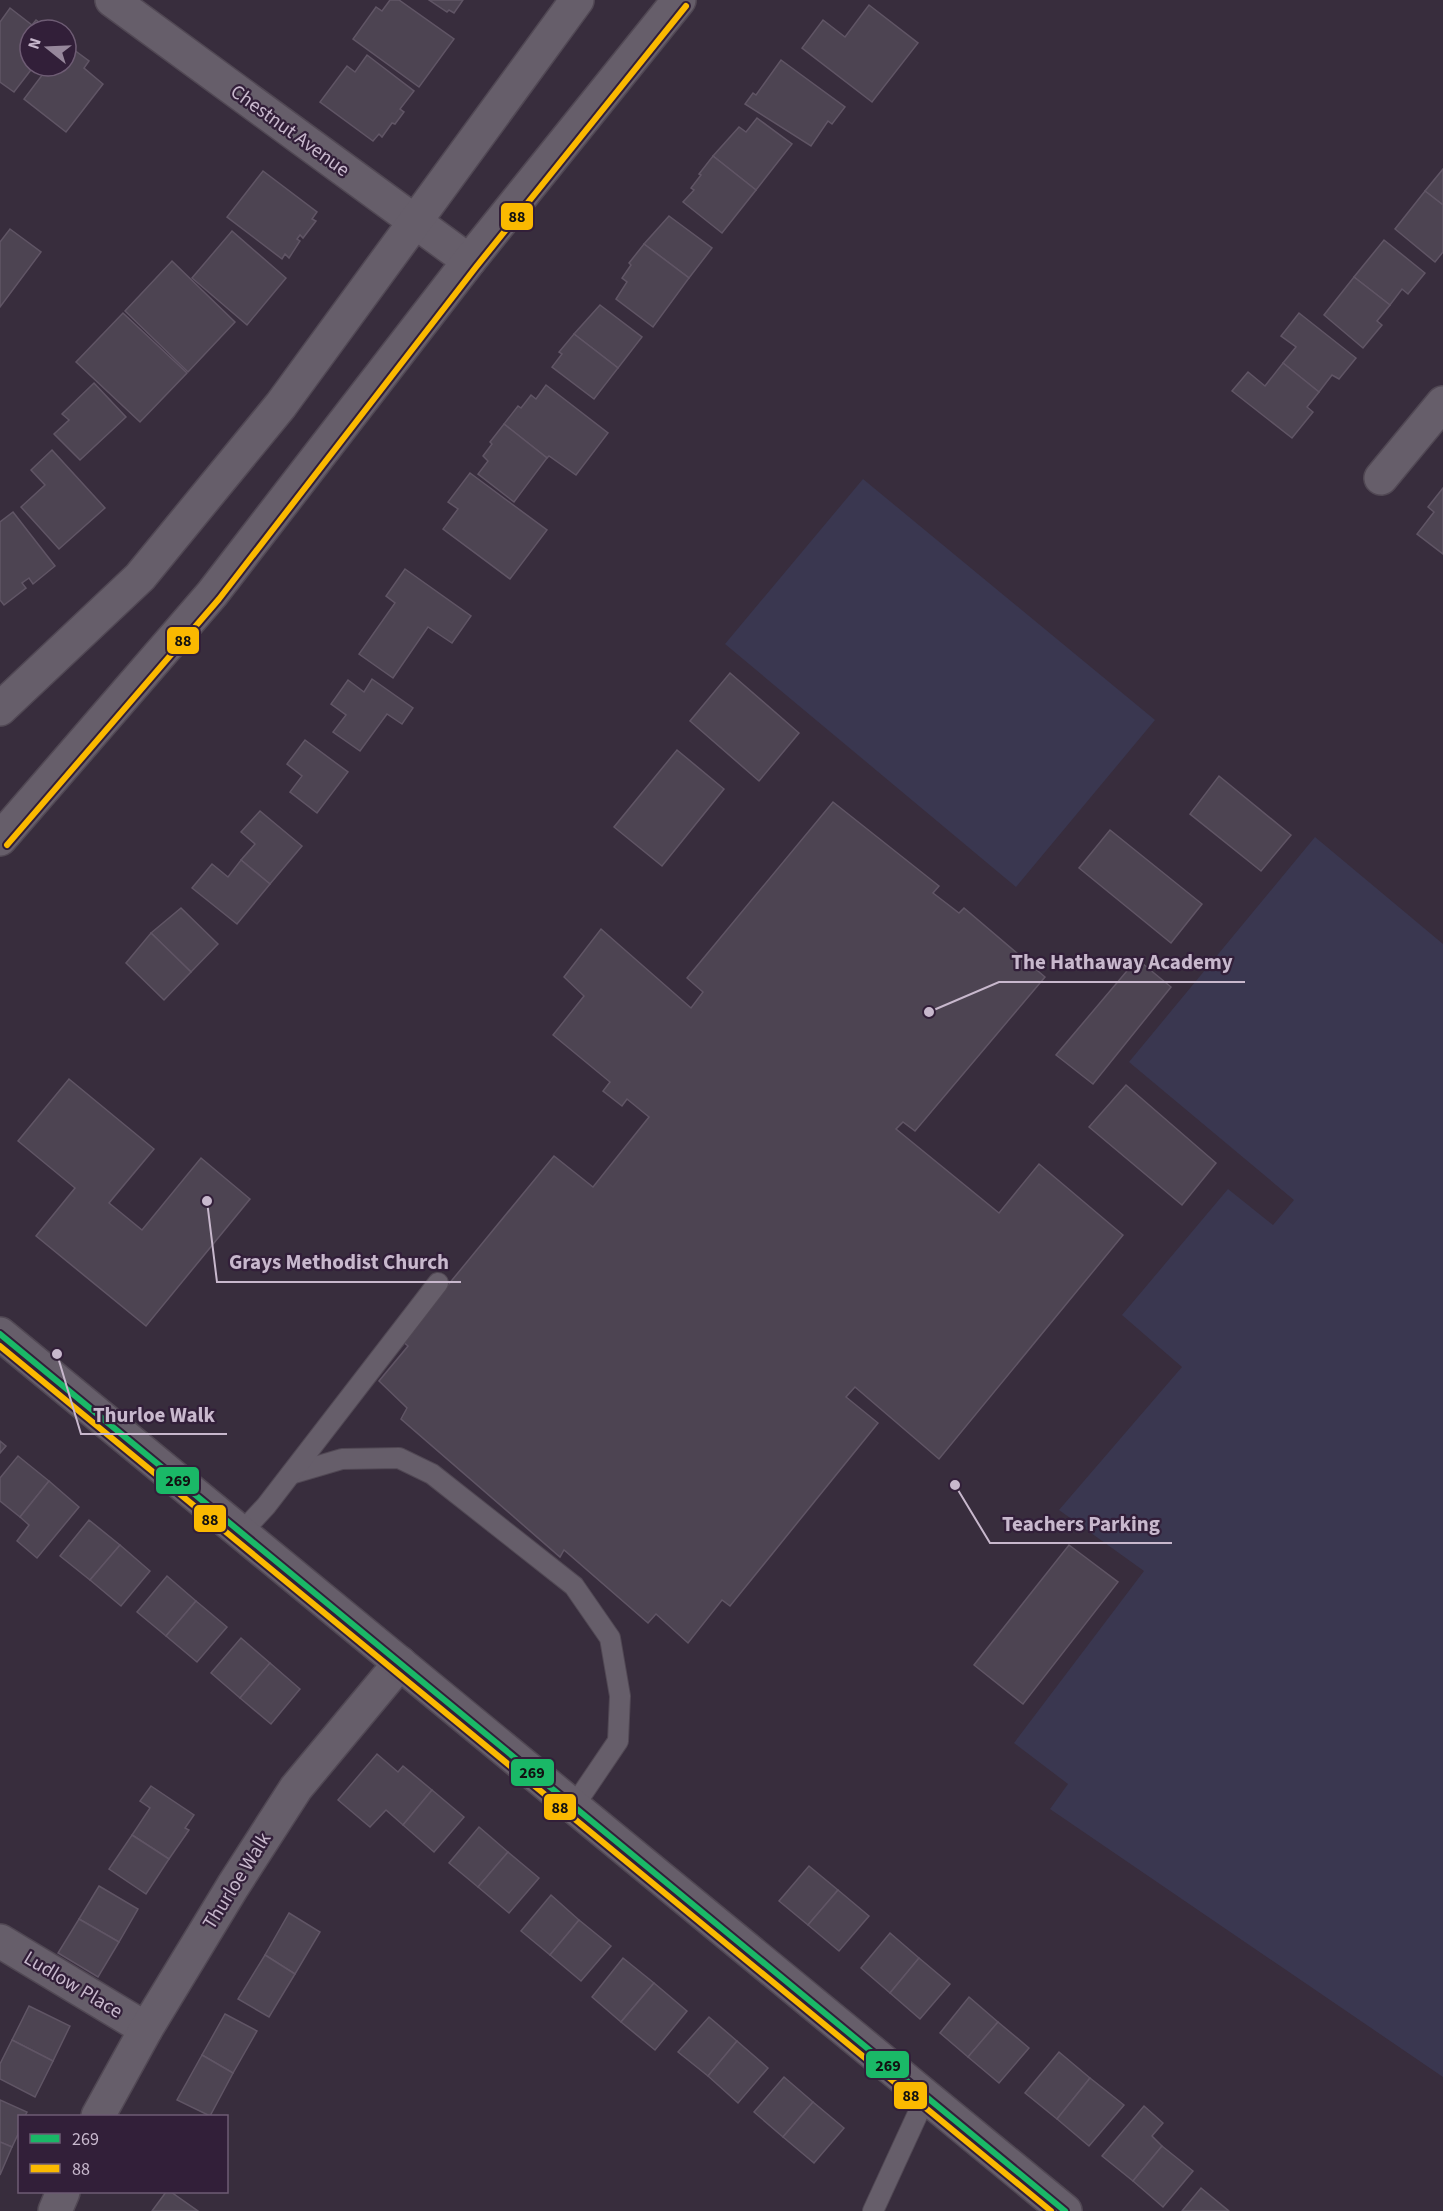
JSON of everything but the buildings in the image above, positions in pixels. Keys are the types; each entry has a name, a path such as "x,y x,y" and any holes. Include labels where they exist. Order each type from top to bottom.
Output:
{"street":[{"name":"Chestnut Avenue","path":"112,0 469,261"},
{"path":"0,709 140,576 280,405 577,0"},
{"path":"0,839 212,594 469,261 679,0"},
{"path":"1381,478 1443,403"},
{"path":"0,1334 1065,2211"},
{"name":"Thurloe Walk","path":"99,2115 146,2029 296,1788 400,1663"},
{"name":"Ludlow Place","path":"0,1941 146,2029"}],"lane":[{"path":"241,1533 291,1474 438,1283"},
{"path":"291,1474 342,1460 399,1458 432,1474 574,1587 610,1638 620,1696 618,1741 574,1806"},
{"path":"873,2211 926,2096"}],"shaded area":[{"path":"863,479 1155,720 1016,887 725,644"},
{"path":"1315,837 1443,944 1443,2077 1050,1809 1068,1784 1014,1743 1144,1571 1059,1510 1182,1367 1122,1315 1228,1189 1273,1225 1294,1200 1129,1062"}],"transit line":[{"name":"88","path":"7,845 219,599 476,267 686,6"},
{"name":"269","path":"0,1334 1065,2211"},
{"name":"88","path":"0,1346 1051,2211"}],"place":[{"name":"The Hathaway Academy","path":"929,1012"},
{"name":"Grays Methodist Church","path":"207,1201"},
{"name":"Thurloe Walk","path":"57,1354"},
{"name":"Teachers Parking","path":"955,1485"}]}
